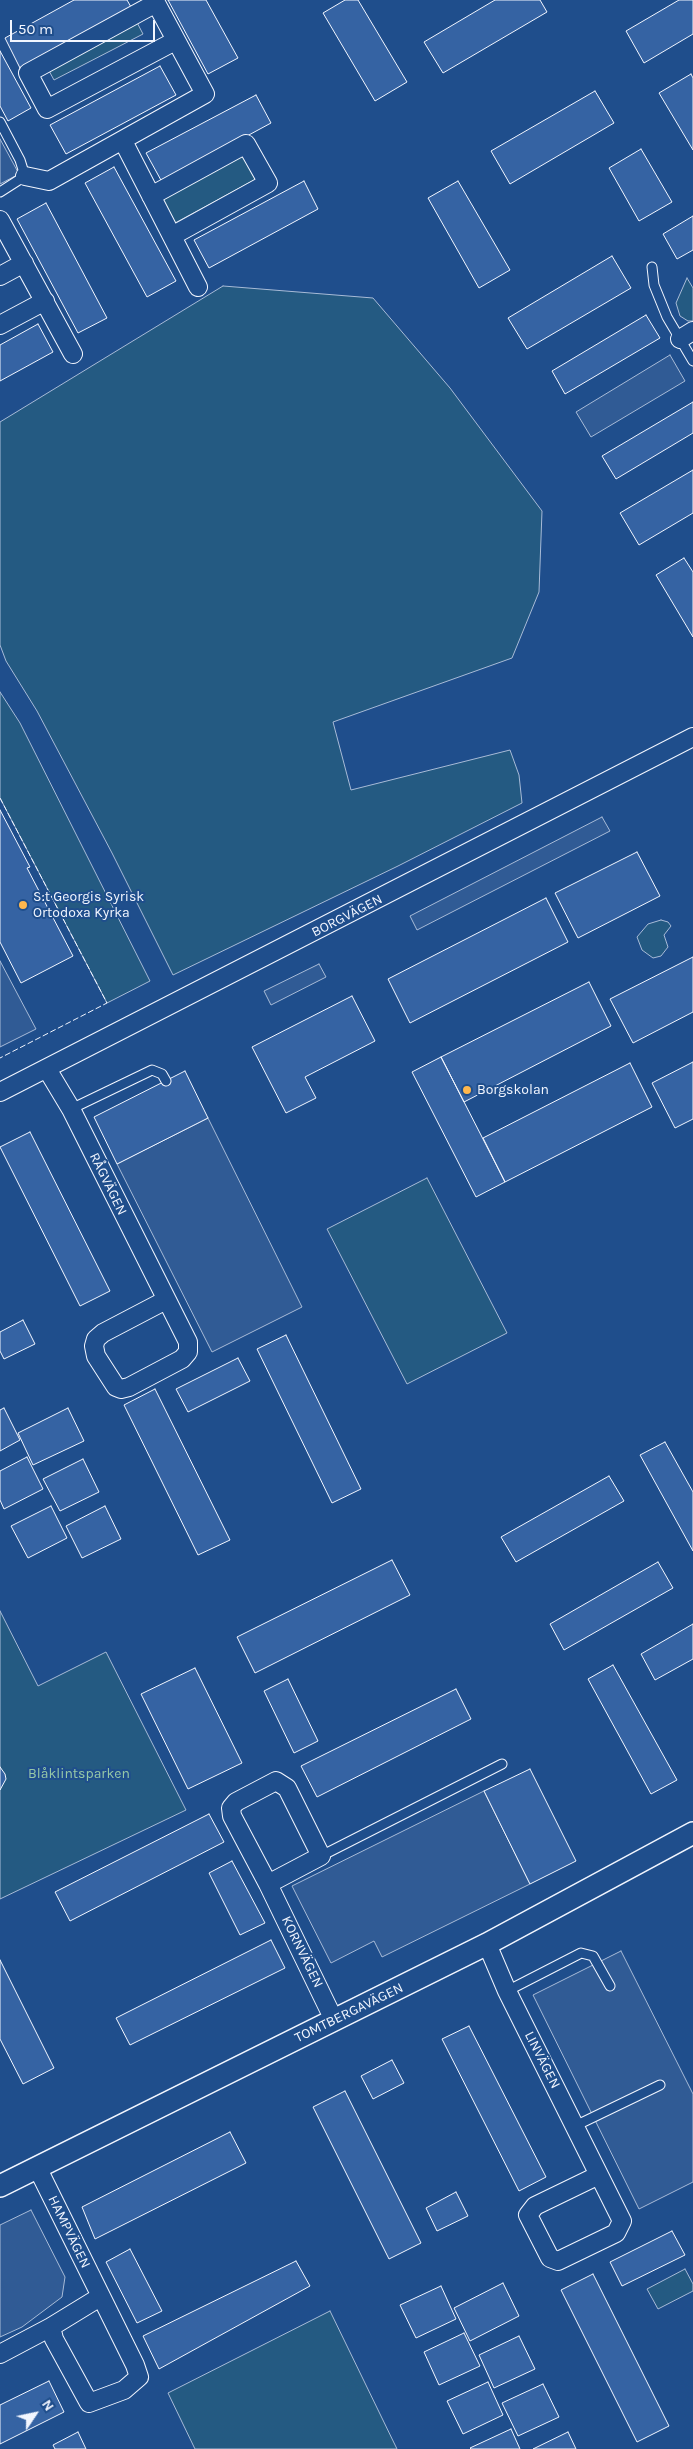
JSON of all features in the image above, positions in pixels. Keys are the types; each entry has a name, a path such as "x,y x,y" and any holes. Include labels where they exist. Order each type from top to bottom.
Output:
{"street":[{"path":"25,176 49,181 205,94 156,3 28,73 47,109 175,41"},
{"path":"123,141 198,287"},
{"path":"151,196 246,144 268,183 172,236"},
{"path":"0,220 73,354"},
{"path":"0,276 24,263"},
{"path":"0,324 45,302"},
{"name":"BORGVÄGEN","path":"0,1092 693,737"},
{"name":"RÅGVÄGEN","path":"48,1069 188,1342 188,1352 182,1359 130,1387 121,1389 116,1387 96,1356 94,1346 96,1339 103,1333 166,1300"},
{"name":"KORNVÄGEN","path":"321,1856 286,1788 276,1781 236,1802 231,1808 232,1816 268,1884 334,2020"},
{"name":"TOMTBERGAVÄGEN","path":"0,2186 487,1944 693,1833"},
{"path":"268,1884 321,1856"},
{"name":"LINVÄGEN","path":"487,1944 507,1991 575,2126 599,2175 622,2222 616,2233 558,2261 550,2258 528,2215 536,2206 599,2175"},
{"name":"HAMPVÄGEN","path":"37,2167 139,2377 124,2390 89,2403 54,2339 51,2327"},
{"path":"0,2354 51,2327 100,2297"}],"lane":[{"path":"0,122 20,160 25,176 0,192"},
{"path":"652,267 654,285 667,317 686,335 693,361"},
{"path":"70,1109 152,1070 162,1074 166,1081"},
{"path":"321,1856 502,1764"},
{"path":"507,1991 581,1953 593,1956 610,1986"},
{"path":"575,2126 660,2086"}],"green space":[{"path":"131,11 143,34 54,80 42,58"},
{"path":"245,154 258,178 175,223 162,199"},
{"path":"687,278 693,288 693,321 688,321 680,316 676,303"},
{"path":"223,286 373,298 450,388 542,511 539,592 512,658 333,722 351,790 510,750 519,775 522,803 398,866 173,975 112,853 37,711 6,661 0,645 0,422"},
{"path":"0,692 20,723 150,981 107,1003 0,798"},
{"path":"661,920 668,922 671,926 664,935 668,947 661,956 653,958 642,950 637,937 648,924"},
{"path":"427,1178 507,1333 407,1384 327,1229"},
{"name":"Blåklintsparken","path":"0,1611 38,1686 106,1652 186,1810 0,1899"},
{"path":"685,2269 693,2284 693,2291 658,2309 647,2289"},
{"path":"330,2311 397,2449 195,2449 168,2393"}],"shaded area":[{"path":"0,139 19,174 0,184"},
{"path":"670,355 685,381 591,437 576,412"},
{"path":"602,817 610,831 417,930 410,916"},
{"path":"0,961 36,1029 0,1047"},
{"path":"319,964 326,977 271,1005 264,991"},
{"path":"208,1118 302,1307 212,1352 117,1164"},
{"path":"484,1791 530,1884 382,1957 374,1941 331,1963 292,1886"},
{"path":"621,1951 693,2094 693,2182 639,2209 533,1995"},
{"path":"31,2210 65,2277 62,2297 22,2327 0,2337 0,2225"}],"building":[{"path":"74,0 127,0 131,7 20,68 5,38"},
{"path":"168,0 206,0 238,58 208,74"},
{"path":"345,0 358,0 407,82 375,101 323,13"},
{"path":"495,0 540,0 547,12 443,73 424,42"},
{"path":"679,0 693,0 693,34 644,63 626,31"},
{"path":"0,51 31,108 8,121 0,106"},
{"path":"160,66 176,95 66,154 50,125"},
{"path":"691,74 693,78 693,150 659,93"},
{"path":"595,91 614,123 510,184 491,151"},
{"path":"256,95 271,123 162,182 146,153"},
{"path":"641,149 672,202 639,221 609,168"},
{"path":"114,167 176,281 147,297 85,183"},
{"path":"304,181 318,209 209,268 194,240"},
{"path":"458,181 510,270 479,288 428,198"},
{"path":"46,203 107,318 78,333 17,219"},
{"path":"693,216 693,250 677,259 663,234"},
{"path":"612,256 631,288 527,349 508,318"},
{"path":"646,315 660,338 565,394 552,371"},
{"path":"38,324 53,352 0,381 0,345"},
{"path":"693,402 693,433 616,479 602,456"},
{"path":"693,470 693,513 639,545 620,513"},
{"path":"684,558 693,572 693,637 656,575"},
{"name":"S:t Georgis Syrisk Ortodoxa Kyrka","path":"0,810 30,867 27,868 73,956 21,983 0,942"},
{"path":"637,852 660,896 578,938 555,893"},
{"path":"546,898 568,942 410,1023 388,979"},
{"path":"693,957 693,1012 633,1043 610,999"},
{"path":"589,982 611,1026 464,1102 441,1057"},
{"path":"352,996 375,1041 305,1077 316,1098 286,1113 252,1047"},
{"path":"441,1057 505,1182 476,1197 412,1072"},
{"path":"693,1062 693,1119 675,1128 652,1083"},
{"path":"630,1063 652,1107 505,1182 483,1138"},
{"path":"185,1071 208,1118 117,1164 94,1117"},
{"path":"30,1132 110,1291 80,1306 0,1147"},
{"path":"23,1320 35,1344 4,1359 0,1351 0,1332"},
{"path":"286,1335 361,1489 332,1503 257,1349"},
{"path":"238,1358 250,1381 188,1412 176,1389"},
{"path":"155,1389 230,1540 198,1555 124,1405"},
{"path":"4,1408 20,1440 0,1451 0,1410"},
{"path":"68,1408 84,1441 33,1465 18,1433"},
{"path":"665,1442 693,1492 693,1551 640,1455"},
{"path":"27,1457 43,1489 4,1509 0,1500 0,1471"},
{"path":"83,1459 99,1492 60,1511 43,1479"},
{"path":"609,1476 624,1501 516,1562 501,1537"},
{"path":"51,1506 67,1538 28,1558 11,1526"},
{"path":"105,1506 121,1539 82,1558 66,1526"},
{"path":"392,1560 410,1595 255,1673 237,1637"},
{"path":"658,1562 673,1588 564,1650 550,1624"},
{"path":"693,1624 693,1659 655,1680 641,1654"},
{"path":"613,1665 677,1780 651,1794 588,1679"},
{"path":"195,1668 242,1763 188,1789 141,1694"},
{"path":"288,1679 318,1741 294,1753 264,1691"},
{"path":"456,1689 471,1719 317,1797 301,1766"},
{"path":"0,1767 6,1779 0,1790"},
{"path":"530,1769 576,1861 530,1884 484,1791"},
{"path":"209,1814 224,1842 70,1921 55,1892"},
{"path":"232,1861 265,1923 240,1935 209,1873"},
{"path":"271,1940 285,1968 130,2045 116,2018"},
{"path":"0,1960 54,2068 23,2084 0,2039"},
{"path":"469,2026 546,2177 519,2191 442,2039"},
{"path":"392,2060 404,2083 373,2099 361,2076"},
{"path":"345,2091 421,2243 389,2259 313,2107"},
{"path":"230,2132 246,2163 95,2239 82,2207"},
{"path":"456,2192 468,2216 437,2231 426,2208"},
{"path":"672,2231 685,2255 622,2286 610,2262"},
{"path":"130,2249 162,2311 137,2323 106,2262"},
{"path":"296,2261 310,2286 159,2369 143,2336"},
{"path":"593,2274 669,2426 637,2442 561,2290"},
{"path":"503,2283 519,2316 470,2341 454,2308"},
{"path":"441,2286 456,2319 416,2338 400,2305"},
{"path":"464,2333 480,2366 439,2385 424,2352"},
{"path":"519,2336 535,2369 494,2388 479,2355"},
{"path":"49,2381 64,2412 0,2444 0,2405"},
{"path":"488,2382 503,2415 463,2434 447,2401"},
{"path":"543,2384 559,2417 518,2436 502,2403"},
{"path":"511,2429 520,2449 470,2448"},
{"path":"78,2432 86,2449 55,2449 53,2445"},
{"path":"568,2432 576,2449 533,2449"}],"fence":[{"path":"0,798 107,1003 0,1058"}],"place":[{"name":"S:t Georgis Syrisk Ortodoxa Kyrka","path":"23,905"},
{"name":"Borgskolan","path":"467,1090"}]}
